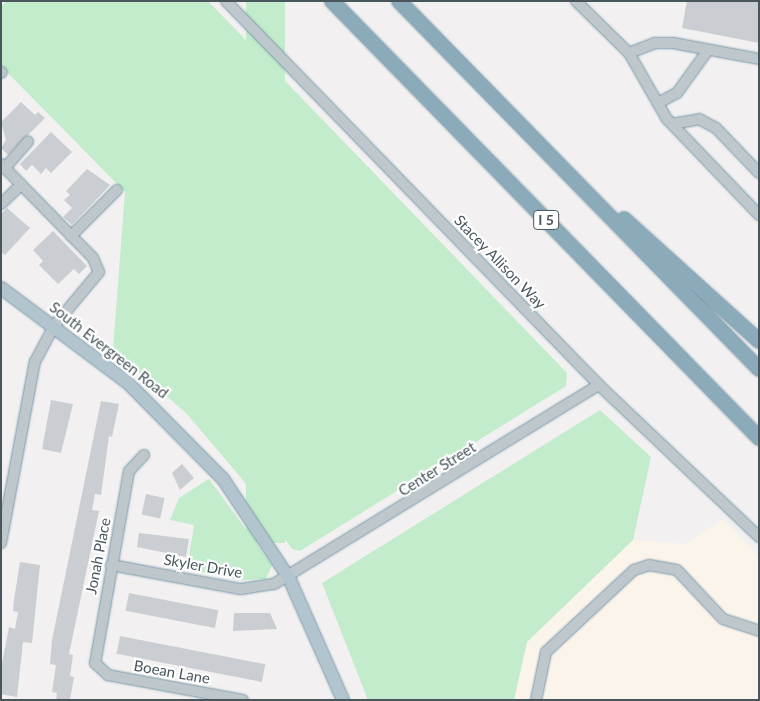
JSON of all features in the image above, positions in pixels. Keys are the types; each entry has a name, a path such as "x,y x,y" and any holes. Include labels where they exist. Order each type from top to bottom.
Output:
{"highway":[{"name":"I 5","path":"332,1 759,438"},
{"path":"399,1 585,188 759,369"},
{"path":"585,188 656,244 759,341"}],"main road":[{"name":"South Evergreen Road","path":"1,288 128,383 191,442 247,511 289,578 343,700"}],"street":[{"name":"Stacey Allison Way","path":"226,1 600,385 759,537"},
{"path":"576,1 629,53 672,124 759,216"},
{"path":"629,53 654,43 759,59"},
{"path":"658,103 677,93 708,50"},
{"path":"672,124 699,119 716,128 754,163 759,173"},
{"path":"1,543 5,505 35,361 54,326 99,272 93,258 3,166 28,142"},
{"path":"1,204 21,185"},
{"path":"72,236 117,190"},
{"name":"Center Street","path":"289,578 600,385"},
{"name":"Jonah Place","path":"98,668 94,658 129,471 144,455"},
{"name":"Skyler Drive","path":"111,565 241,589 257,589 289,578"},
{"path":"536,700 546,652 634,570 649,565 678,570 723,619 759,631"},
{"name":"Boean Lane","path":"98,668 108,675 243,700"}],"shaded area":[{"path":"722,519 759,557 759,700 514,700 527,642 633,540 685,544"}],"green space":[{"path":"7,1 208,1 567,373 566,386 300,551 292,549 253,492 187,414 113,349 125,192 1,66 1,6"},
{"path":"246,1 285,1 285,543 246,543"},
{"path":"600,410 651,457 633,540 527,642 514,700 368,700 322,583"},
{"path":"209,479 272,565 266,579 242,580 187,569 194,525 170,520 179,498"}],"building":[{"path":"687,1 759,1 759,43 682,28"},
{"path":"21,102 35,115 38,112 45,118 8,155 1,148 6,140 1,122"},
{"path":"51,132 72,152 51,173 46,168 41,174 32,165 26,171 20,164"},
{"path":"87,169 110,185 72,225 63,217 72,208 64,200 70,195 66,191"},
{"path":"7,208 30,228 5,255 1,252 1,214"},
{"path":"53,231 87,266 79,274 74,269 58,284 39,265 43,261 33,250"},
{"path":"51,400 73,404 61,453 42,449"},
{"path":"101,401 119,404 112,437 109,436 101,495 95,494 92,510 99,511 69,654 73,655 70,676 74,677 70,700 56,700 57,693 52,692 56,665 50,664 52,640"},
{"path":"182,464 194,478 180,490 172,473"},
{"path":"146,494 165,498 160,518 142,515"},
{"path":"139,533 189,539 186,557 137,547"},
{"path":"20,562 40,565 32,643 23,642 17,697 1,694 1,669 9,627 15,629 18,612 13,611"},
{"path":"129,593 218,610 215,628 126,611"},
{"path":"234,613 270,613 277,629 233,631"},
{"path":"120,636 265,664 262,682 117,654"}]}
